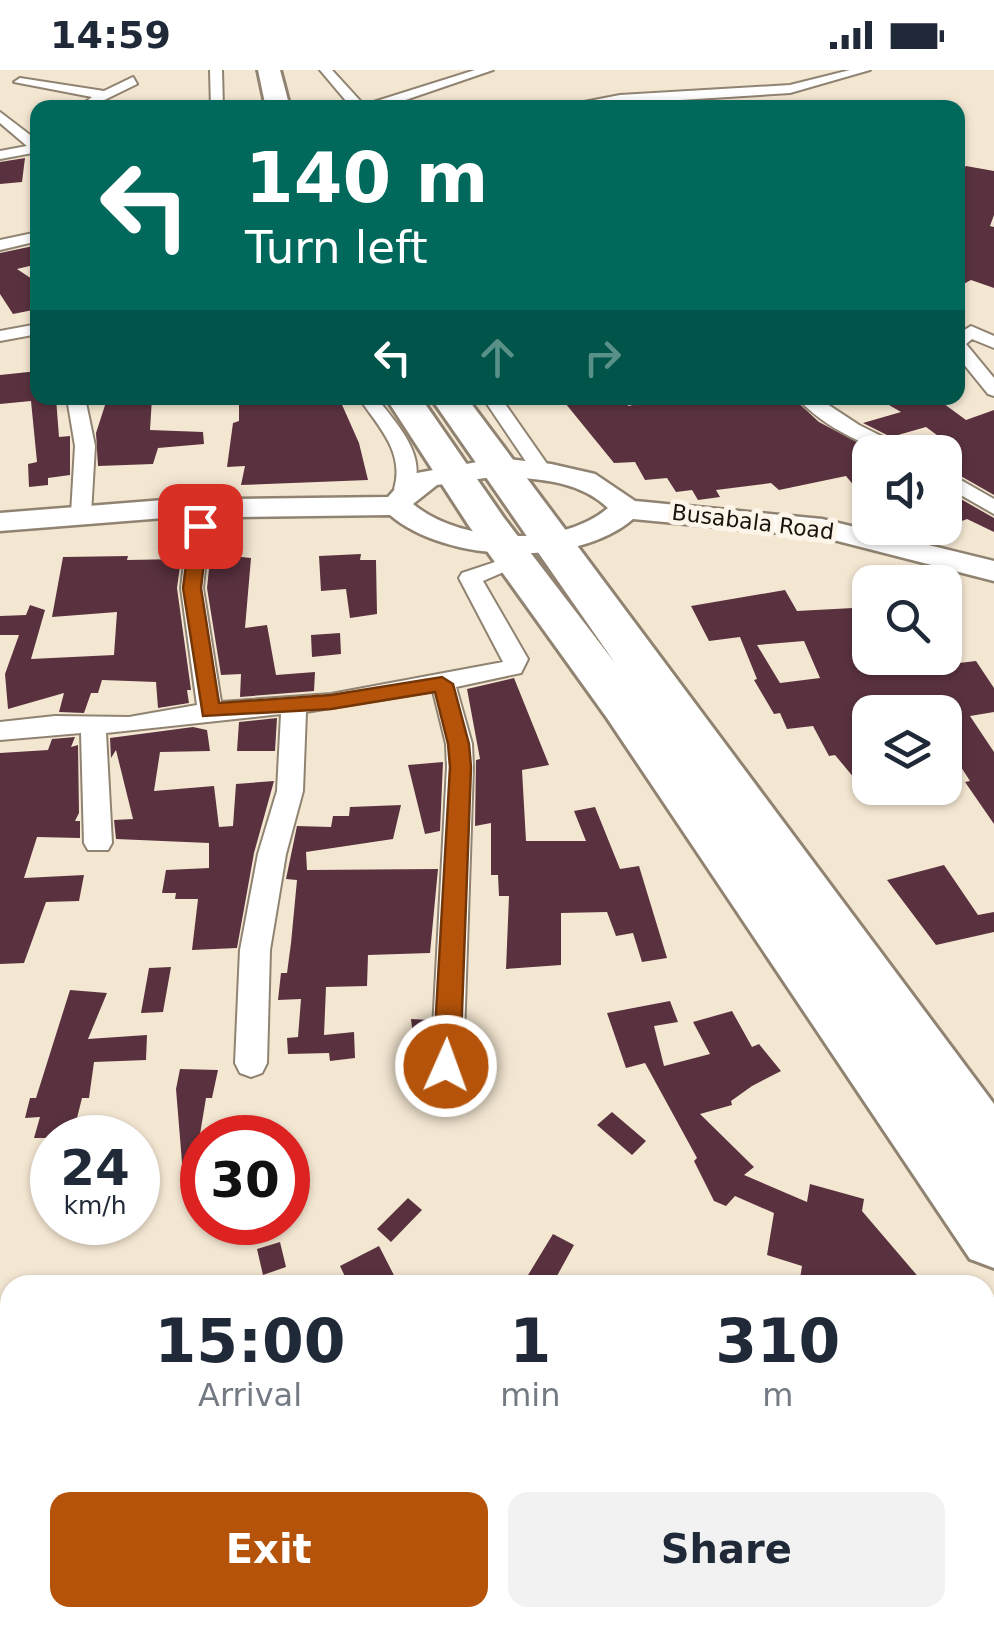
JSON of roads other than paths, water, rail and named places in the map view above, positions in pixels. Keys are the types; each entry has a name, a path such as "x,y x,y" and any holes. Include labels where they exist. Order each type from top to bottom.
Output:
{"highway":[{"path":"252,70 258,100"},
{"path":"269,70 276,100"},
{"path":"409,405 454,473 523,548 994,1155"},
{"path":"454,405 500,468 523,548 624,707 994,1236"}],"street":[{"path":"15,79 33,70"},
{"path":"216,70 218,100"},
{"path":"326,70 352,100"},
{"path":"393,100 487,70"},
{"path":"613,100 782,90 864,70"},
{"path":"15,79 105,95"},
{"path":"95,100 133,81"},
{"path":"0,116 30,142"},
{"path":"20,133 30,124"},
{"path":"0,155 30,149"},
{"path":"0,245 30,238"},
{"path":"0,336 30,330"},
{"path":"965,337 971,331 994,343"},
{"path":"965,353 994,390"},
{"path":"77,405 85,446 81,514"},
{"path":"373,405 408,458 411,470 401,498 406,518 454,538 523,548"},
{"path":"497,405 542,471"},
{"path":"816,405 865,435"},
{"path":"0,522 81,514 401,498 422,480 500,468 542,471 598,486 612,492 626,509 616,522 587,534 523,548 470,578 516,664 504,671 331,702 210,711 129,725 55,724 0,731"},
{"path":"962,487 994,508"},
{"path":"202,508 192,588 210,711"},
{"name":"Busabala Road","path":"626,509 822,528 994,571"},
{"path":"442,684 460,767 446,1066"},
{"path":"251,1063 255,950 272,854 290,791 294,704"},
{"path":"93,725 98,843"}]}
